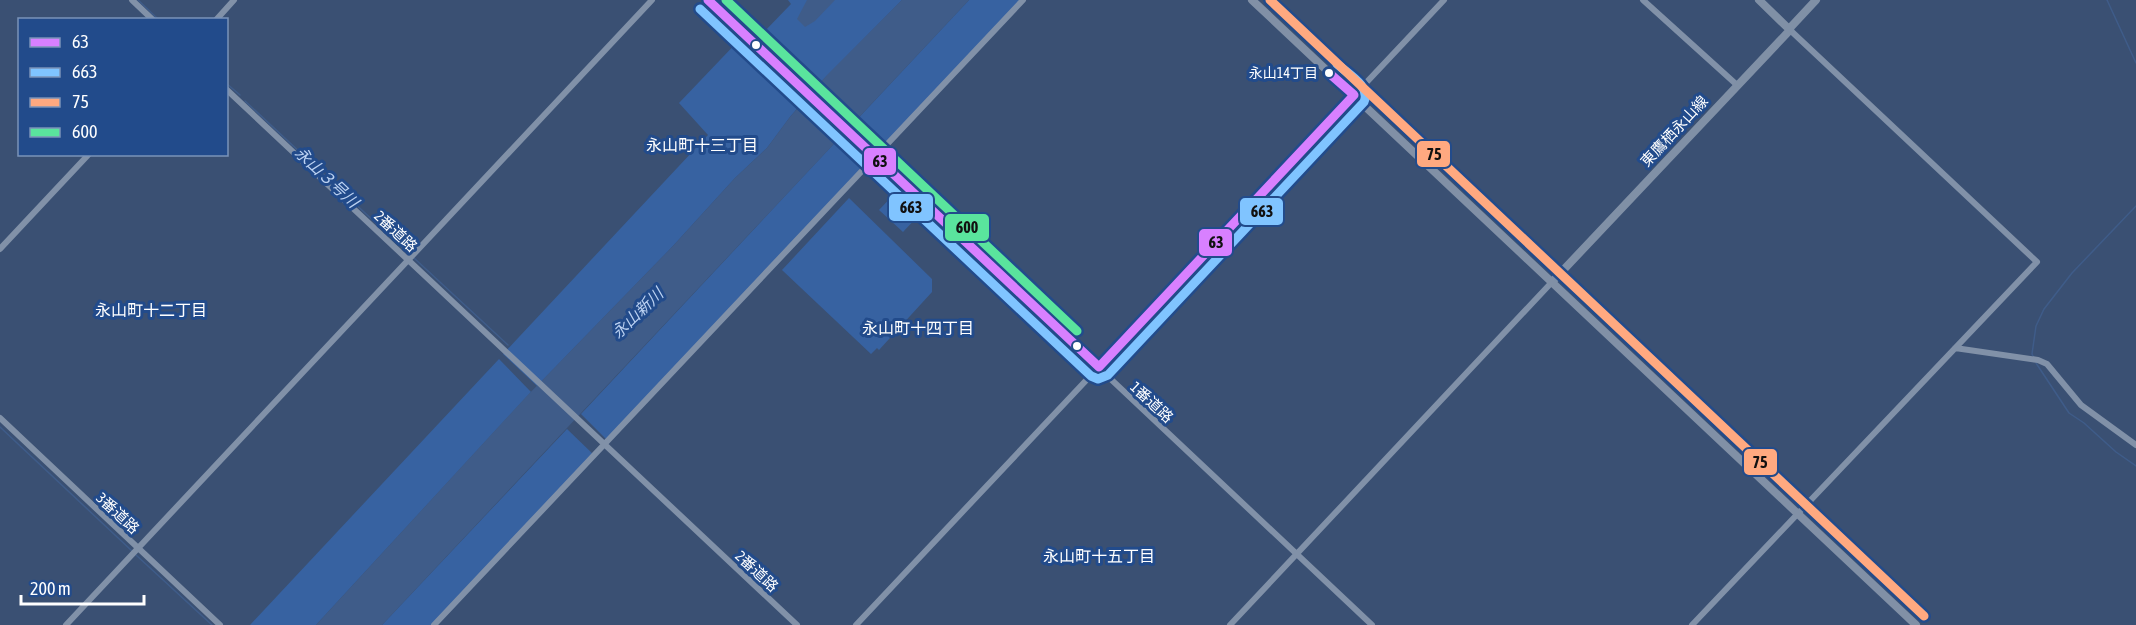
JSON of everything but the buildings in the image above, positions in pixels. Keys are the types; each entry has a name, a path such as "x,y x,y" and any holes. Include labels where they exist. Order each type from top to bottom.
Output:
{"highway":[{"path":"1252,0 1916,625"}],"main road":[{"path":"1759,0 1790,29"},
{"name":"東鷹栖永山線","path":"1552,282 1816,0"}],"street":[{"path":"132,0 151,18"},
{"path":"218,18 234,0"},
{"path":"66,625 652,0"},
{"name":"1番道路","path":"708,0 1372,625"},
{"path":"434,625 1023,0"},
{"path":"856,625 1444,0"},
{"path":"1643,0 1737,85"},
{"path":"1692,625 2037,262 1790,29"},
{"name":"2番道路","path":"228,91 797,625"},
{"path":"0,249 87,156"},
{"path":"1230,625 1552,282"},
{"path":"1954,348 2030,358 2047,364 2081,405 2136,445"},
{"name":"3番道路","path":"0,418 135,551 220,625"}],"shaded area":[{"path":"788,0 902,0 812,91 747,32 750,29 759,37 791,4"},
{"path":"969,0 1022,0 877,156 849,128"},
{"path":"742,37 807,97 767,148 735,178 673,246 537,386 503,354 708,135 679,103"},
{"path":"844,133 873,160 608,441 581,414"},
{"path":"896,192 920,214 903,232 879,210"},
{"path":"849,198 932,279 932,292 879,350 877,348 871,354 782,270"},
{"path":"499,359 531,392 316,625 250,625"},
{"path":"567,429 594,455 434,625 382,625"}],"water":[{"path":"807,0 835,0 815,21 805,27 797,19"},
{"name":"永山新川","path":"902,0 969,0 382,625 316,625 526,397 673,246 735,178 767,148 790,117 827,75"}],"waterway":[{"name":"永山３号川","path":"138,0 157,18"},
{"path":"716,0 739,22"},
{"path":"2107,0 2136,63"},
{"path":"747,29 771,50"},
{"name":"永山３号川","path":"228,85 240,95"},
{"name":"永山３号川","path":"245,101 409,254"},
{"path":"2034,358 2032,354 2036,326 2044,309 2072,273 2136,206"},
{"name":"永山３号川","path":"414,258 508,345"},
{"path":"2036,363 2069,413 2136,466"},
{"path":"0,427 132,551"},
{"path":"136,555 212,625"}],"transit line":[{"name":"63","path":"708,0 1099,367 1354,95 1329,73"},
{"name":"600","path":"726,0 1077,331"},
{"name":"75","path":"1270,0 1924,616"},
{"name":"663","path":"700,9 1091,376 1098,379 1108,375 1364,102 1365,96 1361,86 1337,64"}],"place":[{"name":"永山14丁目","path":"1329,73"}],"district":[{"name":"永山町十三丁目","path":"702,145"},
{"name":"永山町十二丁目","path":"151,310"},
{"name":"永山町十四丁目","path":"918,328"},
{"name":"永山町十五丁目","path":"1099,556"}]}
